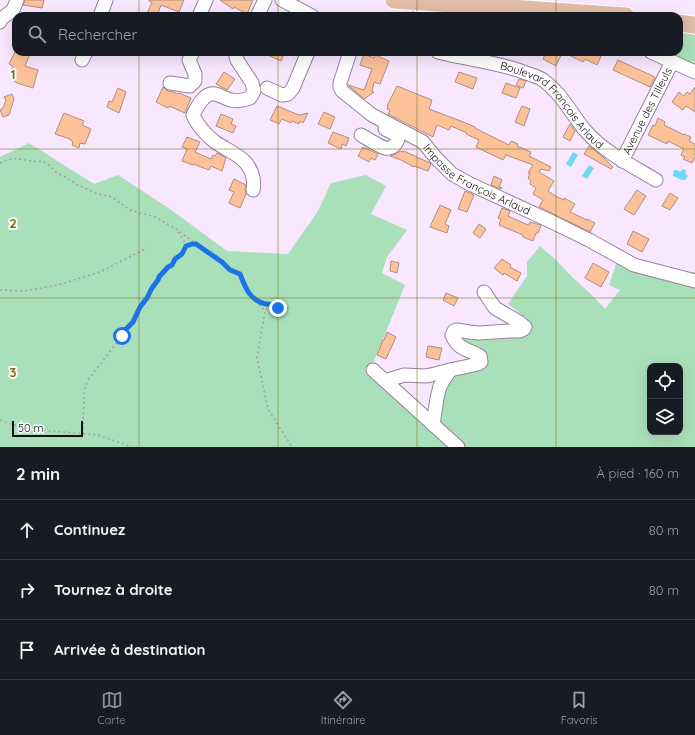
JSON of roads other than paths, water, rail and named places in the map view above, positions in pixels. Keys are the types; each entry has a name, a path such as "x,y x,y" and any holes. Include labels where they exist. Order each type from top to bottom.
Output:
{"main road":[{"path":"402,0 422,9 478,3 565,12"},
{"path":"683,24 695,25"}],"street":[{"path":"0,22 1,19 13,10 17,0"},
{"path":"102,12 106,0"},
{"path":"201,12 206,0"},
{"path":"259,12 266,0"},
{"path":"282,0 304,12"},
{"path":"170,83 190,86 195,82 195,74 189,60 191,56"},
{"path":"236,56 252,83 254,91 250,98 243,100 232,100 214,94 207,95 196,108 193,115 196,122 214,141 236,154 248,165 252,173 254,185 253,190"},
{"path":"267,88 282,95 288,94 293,88 306,56"},
{"name":"Impasse François Arlaud","path":"349,56 340,83 342,91 372,115 423,142 452,174 589,240 634,265 695,281"},
{"name":"Boulevard François Arlaud","path":"457,56 517,69 542,80 552,88 585,130 605,149 622,161 656,180"},
{"path":"669,58 695,72"},
{"name":"Avenue des Tilleuls","path":"622,161 669,58"},
{"path":"361,135 385,148 393,147 396,144 398,139 396,135 374,124 372,115"},
{"path":"385,380 404,375 431,376 481,362 480,356 458,345 452,335 454,331 457,330 479,333 520,331 524,329 525,327 520,322 495,308 484,292"},
{"path":"373,370 458,447"},
{"path":"433,425 440,386 450,370"}],"water":[{"path":"573,152 578,155 571,167 566,164"},
{"path":"589,165 594,168 587,179 582,176"},
{"path":"684,169 688,176 685,180 673,176 674,170 680,172"}]}
